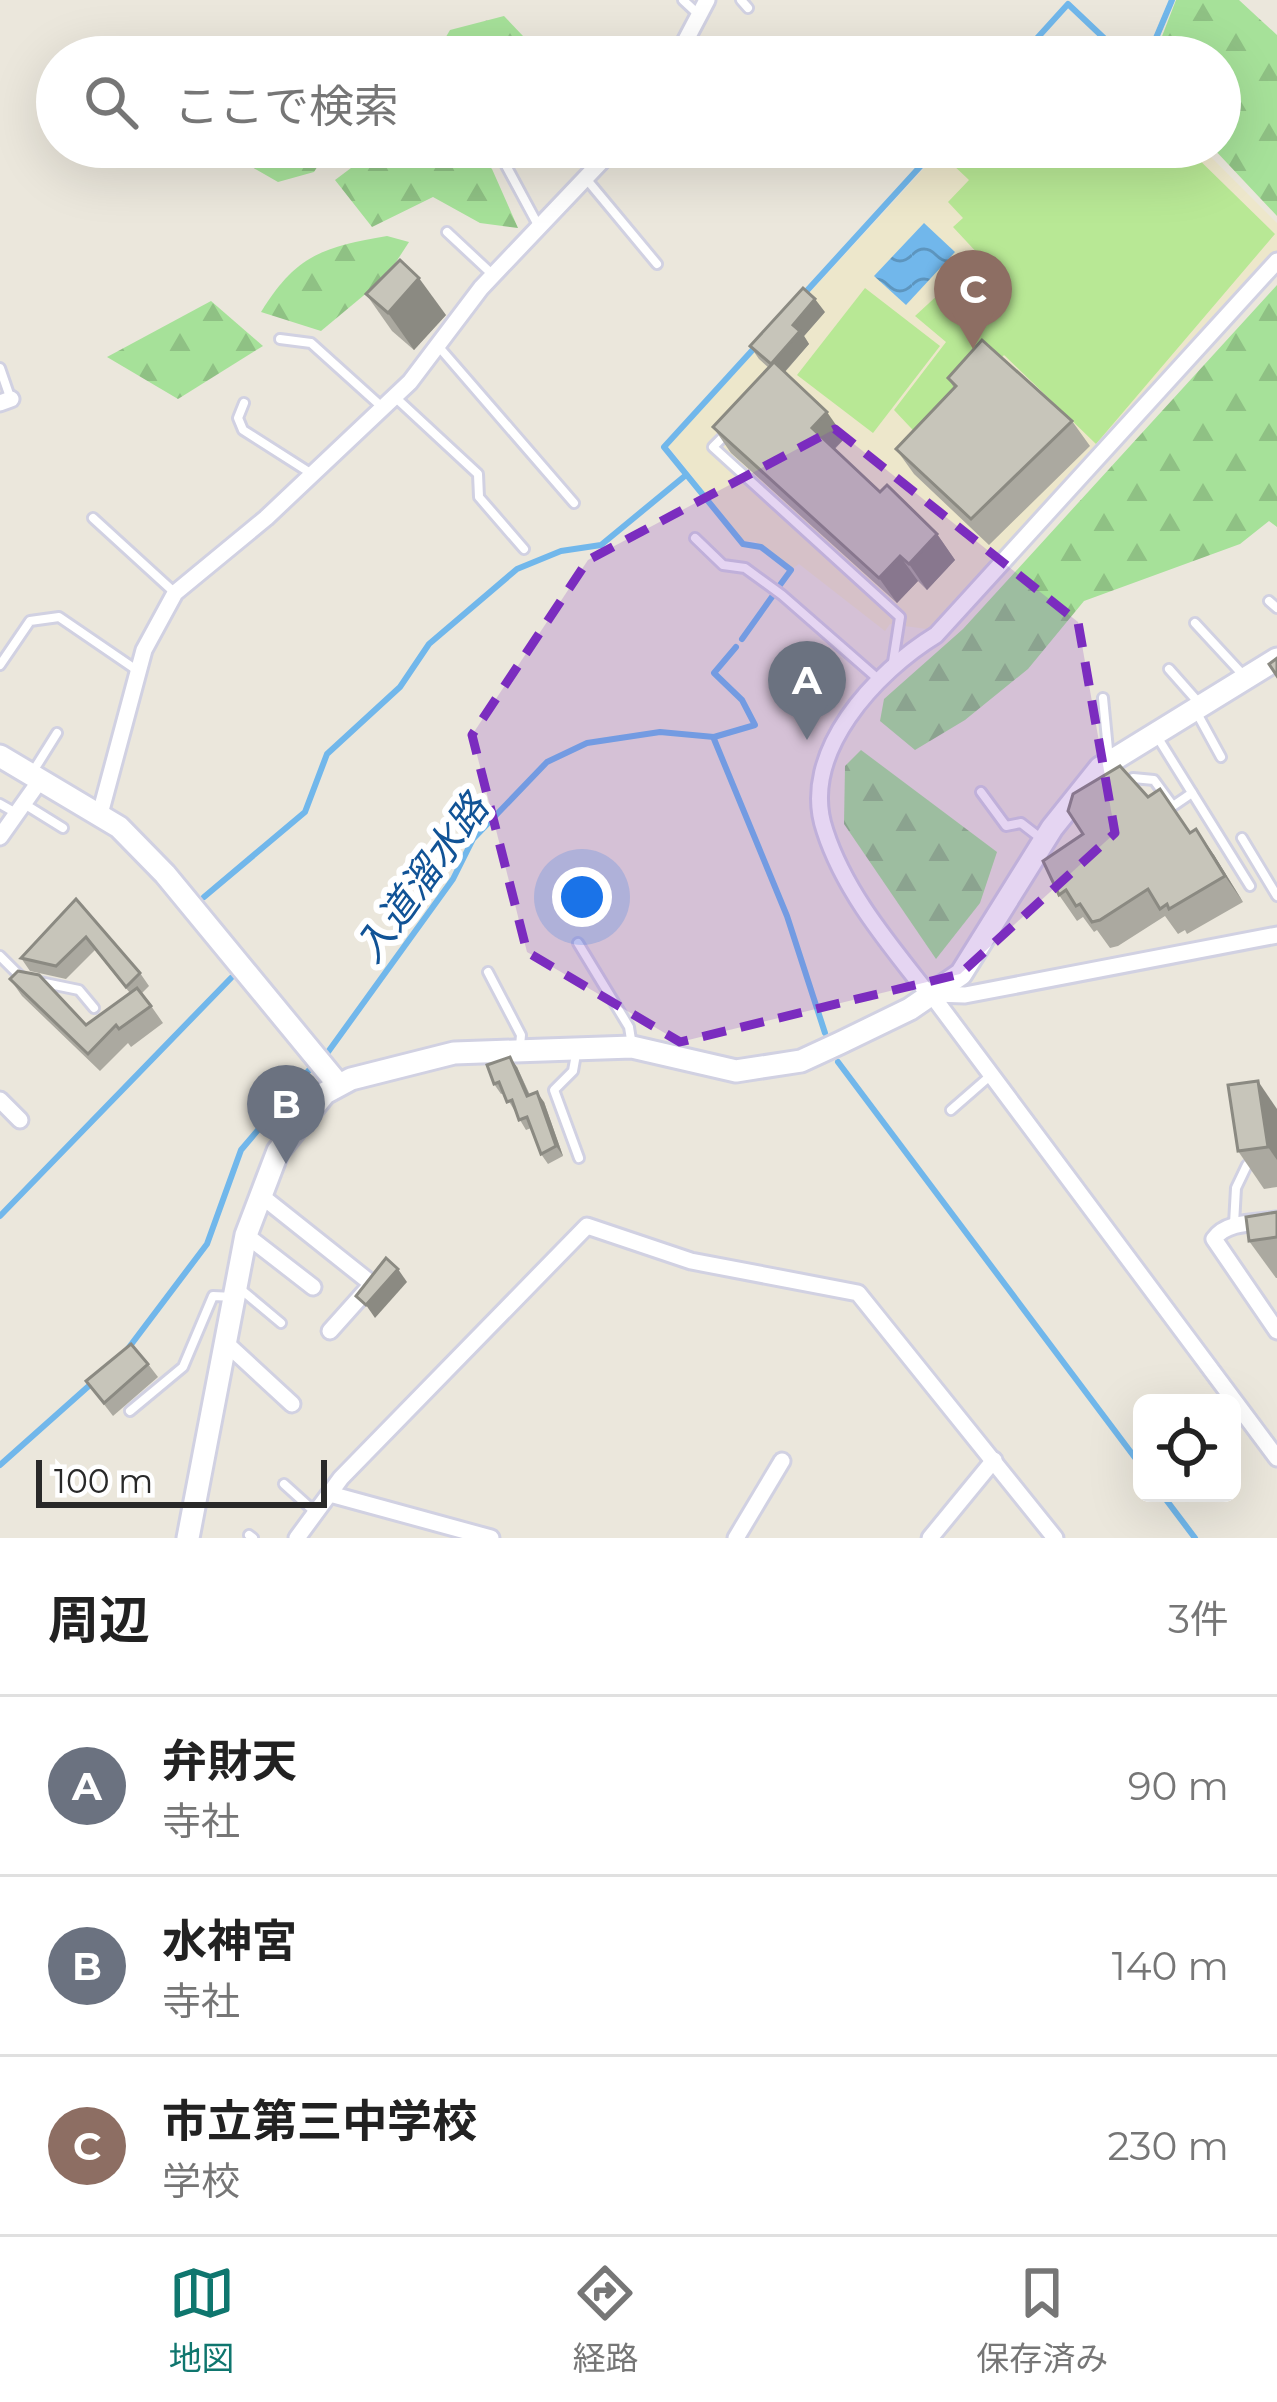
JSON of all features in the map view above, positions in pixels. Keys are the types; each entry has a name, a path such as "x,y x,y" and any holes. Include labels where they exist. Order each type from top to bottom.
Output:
{"street":[{"path":"688,36 703,7"},
{"path":"100,814 150,632 175,593 389,403 493,275 598,168"},
{"path":"1277,261 936,635 892,662 877,678 836,740 821,800 824,831 866,915 992,1075 1277,1458"},
{"path":"188,1538 246,1235 278,1151 338,1084 433,1056 520,1048 632,1047 736,1071 766,1069 820,1052 930,995 968,964 1044,841 1080,790 1110,761 1277,659"},
{"path":"0,756 100,814 165,874 338,1084"},
{"path":"0,837 21,809 36,777"},
{"path":"930,995 965,995 1277,935"},
{"path":"0,1100 20,1120"},
{"path":"260,1194 372,1284 330,1331"},
{"path":"1277,1220 1220,1230 1214,1240 1216,1250 1277,1331"},
{"path":"296,1538 450,1363 587,1226 691,1261 858,1293 1055,1538"},
{"path":"246,1235 313,1287"},
{"path":"227,1344 292,1404"},
{"path":"930,1538 994,1460"},
{"path":"736,1538 782,1461"},
{"path":"330,1494 491,1538"}],"lane":[{"path":"683,0 703,7"},
{"path":"507,168 539,226"},
{"path":"588,181 657,264"},
{"path":"448,232 493,275"},
{"path":"280,339 311,343 478,474 479,497 524,549"},
{"path":"439,347 574,503"},
{"path":"0,368 5,401"},
{"path":"244,403 238,418 243,430 313,475"},
{"path":"729,430 713,447 900,617 892,662"},
{"path":"93,518 175,593"},
{"path":"695,538 723,565 745,568 771,586 877,678"},
{"path":"0,665 30,621 59,617 138,671"},
{"path":"1196,623 1246,678"},
{"path":"1169,669 1197,706 1221,757"},
{"path":"1103,698 1110,761"},
{"path":"1154,731 1250,886"},
{"path":"36,777 57,733"},
{"path":"1117,790 1133,778 1154,780 1173,806 1192,793"},
{"path":"981,792 1006,826 1021,823 1044,841"},
{"path":"0,804 63,828"},
{"path":"1242,838 1277,896"},
{"path":"578,943 628,1027 632,1047"},
{"path":"0,956 22,978 79,990 94,1008"},
{"path":"488,971 521,1035 520,1048"},
{"path":"578,1046 573,1071 554,1090 579,1158"},
{"path":"951,1109 992,1075"},
{"path":"1234,1226 1236,1188 1247,1165"},
{"path":"130,1411 183,1367 213,1296 236,1291 281,1323"},
{"path":"284,1484 316,1513"}],"highlighted area":[{"path":"835,429 1078,622 1115,833 960,974 680,1042 527,952 472,735 588,560"}],"shaded area":[{"path":"925,168 1222,168 1277,223 1277,253 934,630 890,624 885,631 799,564 790,570 755,541 744,541 668,446"}],"green space":[{"path":"1176,0 1239,0 1277,35 1277,216 1232,168 1241,168 1241,36 1162,36"},
{"path":"504,16 523,36 446,36 450,30"},
{"path":"254,168 317,168 314,172 278,182"},
{"path":"351,168 491,168 518,228 480,223 433,197 372,227 335,180"},
{"path":"956,168 1207,168 1275,234 1096,444 1004,355 926,444 894,410 946,342 915,316 980,256 953,227 963,218 948,202 969,180"},
{"path":"387,236 409,242 387,276 321,331 261,312 286,278 313,257 345,244"},
{"path":"1277,285 1277,527 1269,521 1240,544 1084,601 1028,669 965,720 915,750 880,721 884,699 963,629"},
{"path":"865,288 940,346 873,433 797,375"},
{"path":"211,301 263,346 178,399 107,357"},
{"path":"861,750 997,852 980,903 936,959 844,824 845,766"}],"water":[{"path":"924,223 955,252 906,305 874,276"}],"building":[{"path":"400,260 419,278 388,313 366,294"},
{"path":"803,288 815,299 793,325 800,331 771,364 750,346"},
{"path":"982,340 1072,421 971,519 896,449 956,386 948,378"},
{"path":"774,362 827,412 812,428 880,492 887,485 937,534 909,564 900,556 879,578 713,427"},
{"path":"1120,766 1148,797 1160,789 1190,833 1196,829 1225,876 1169,909 1167,904 1160,909 1148,889 1092,922 1066,890 1059,895 1043,861 1083,834 1068,811 1073,794"},
{"path":"76,899 140,973 126,987 86,937 56,966 21,958"},
{"path":"18,971 39,975 86,1025 137,988 151,1006 119,1029 116,1025 88,1054 10,979"},
{"path":"510,1057 527,1096 537,1092 556,1146 541,1154 527,1117 519,1120 512,1100 507,1102 499,1082 494,1084 487,1065"},
{"path":"1258,1081 1268,1147 1238,1151 1228,1085"},
{"path":"1277,1212 1277,1237 1249,1241 1246,1217"},
{"path":"386,1258 398,1269 366,1305 356,1296"},
{"path":"131,1344 148,1364 104,1403 86,1381"}],"waterway":[{"name":"入道溜水路","path":"1157,36 1172,0"},
{"name":"入道溜水路","path":"1039,36 1068,4 1102,36"},
{"name":"入道溜水路","path":"803,295 919,168"},
{"name":"入道溜水路","path":"758,344 664,447 743,544 761,547 791,570 780,585"},
{"path":"204,897 305,812 327,754 400,687 429,644 517,569 561,551 601,545 686,475"},
{"name":"入道溜水路","path":"742,639 774,594"},
{"name":"入道溜水路","path":"328,1052 453,879 473,839 547,762 587,743 660,732 714,737 755,725 742,700 714,673 736,647"},
{"path":"714,739 787,916 825,1033"},
{"path":"0,1216 231,978"},
{"path":"838,1062 1133,1455"},
{"name":"入道溜水路","path":"127,1350 207,1244 241,1150 310,1069"},
{"name":"入道溜水路","path":"0,1465 91,1384"},
{"path":"1168,1502 1195,1538"}],"place":[{"name":"市立第三中学校","path":"973,349"},
{"name":"弁財天","path":"807,740"},
{"name":"水神宮","path":"286,1164"}]}
